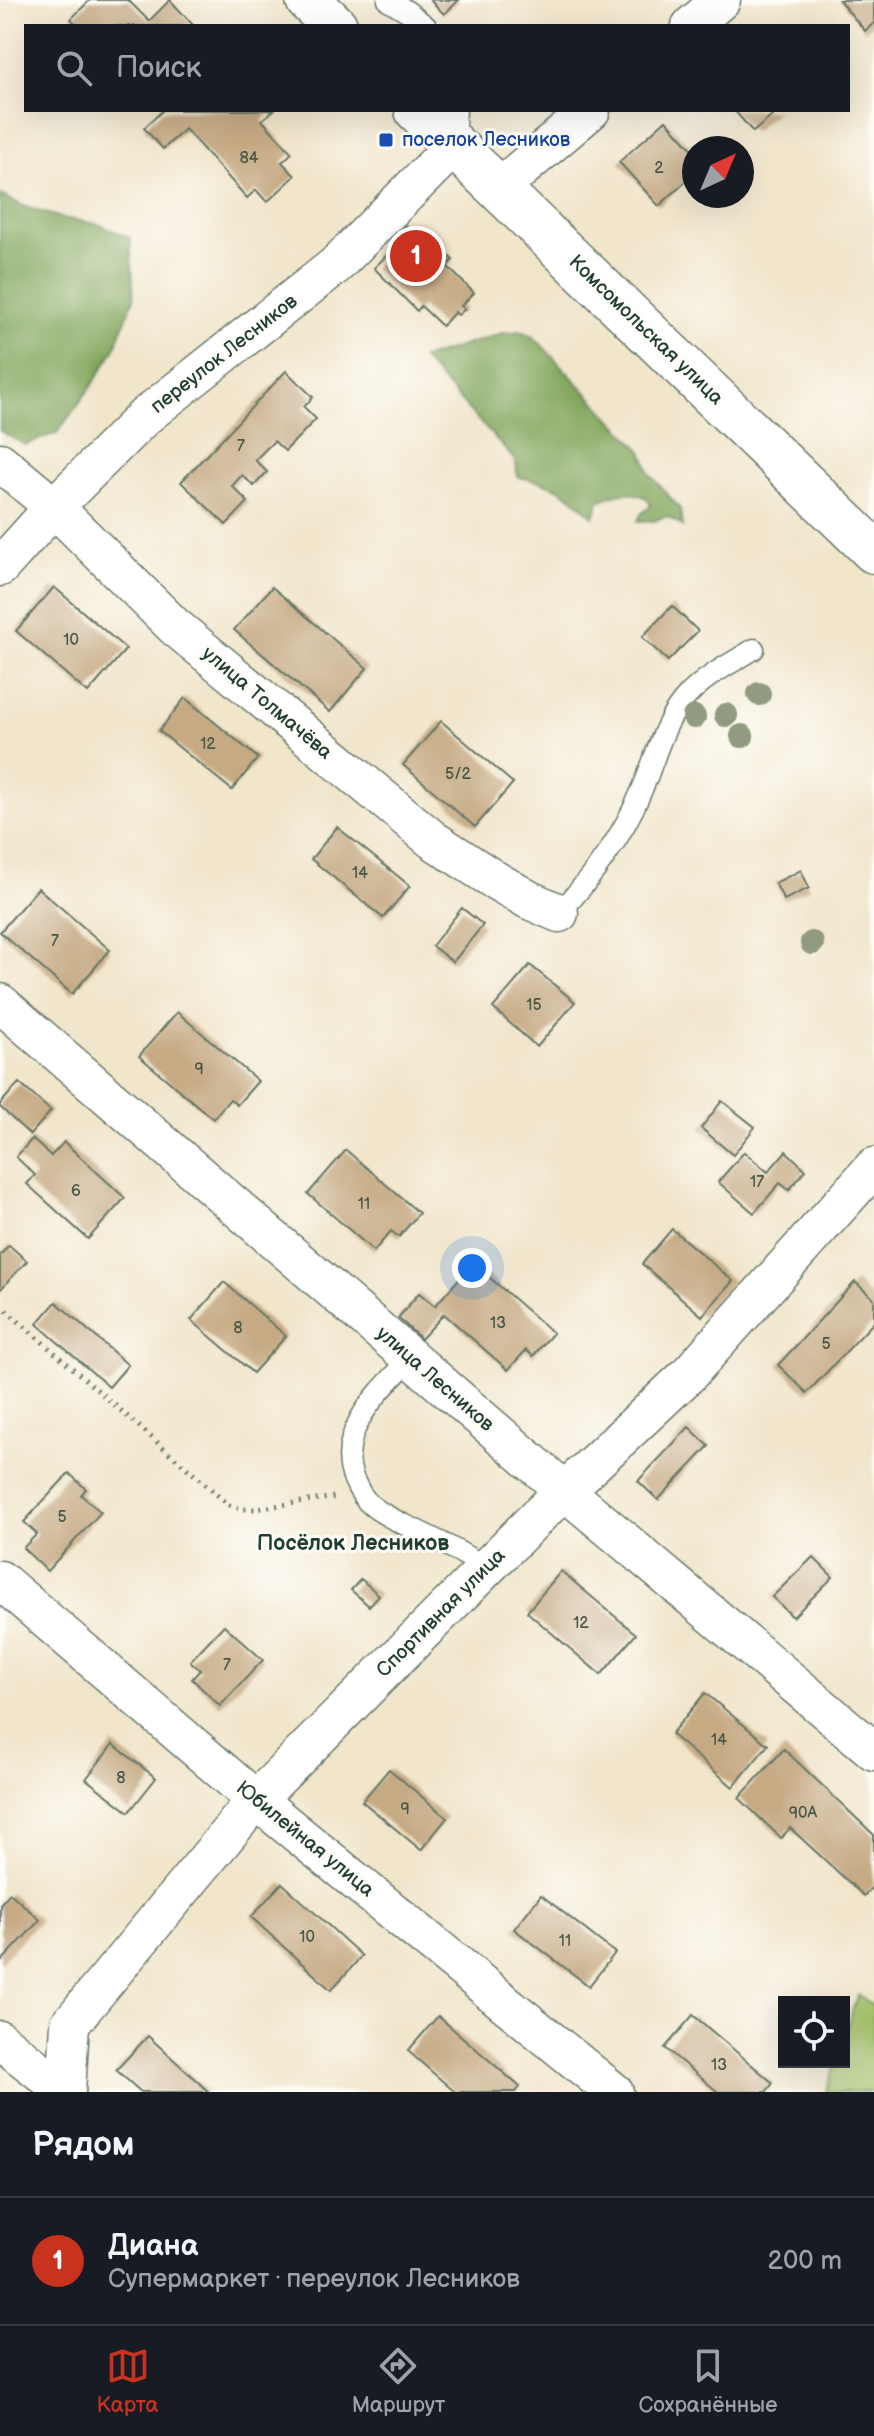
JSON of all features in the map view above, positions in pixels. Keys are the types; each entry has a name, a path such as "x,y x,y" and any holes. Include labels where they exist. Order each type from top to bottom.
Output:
{"main road":[{"name":"Комсомольская улица","path":"421,112 455,128 499,188 874,551"}],"street":[{"path":"693,24 721,0"},
{"path":"499,188 589,112"},
{"name":"переулок Лесников","path":"0,567 54,507 144,417 336,265 455,128"},
{"name":"улица Толмачёва","path":"0,462 54,507 174,626 433,840 529,900 559,913"},
{"name":"улица Лесников","path":"0,1003 565,1491 874,1751"},
{"name":"Спортивная улица","path":"66,2092 70,2024 256,1800 486,1568 688,1375 874,1167"},
{"name":"Юбилейная улица","path":"0,1580 256,1800 614,2092"},
{"path":"0,2040 66,2092"}],"lane":[{"path":"388,0 423,24"},
{"path":"559,913 580,890 620,832 641,793 674,712 690,693 712,675 754,649"},
{"path":"411,1358 375,1396 357,1425 349,1456 351,1472 360,1493 370,1504 392,1519 462,1552 486,1568"}],"path":[{"path":"0,1305 229,1505 255,1509 360,1493"}],"green space":[{"path":"0,195 61,218 98,224 130,238 134,298 114,350 57,433 25,445 0,431"},
{"path":"521,331 533,336 642,451 650,474 680,509 683,526 666,516 654,521 638,521 651,506 647,498 633,493 612,495 599,501 594,517 560,490 518,477 515,460 422,359 503,333"},
{"path":"858,1994 874,2007 874,2092 826,2092 834,2068 850,2068 850,2019"}],"building":[{"path":"90,0 128,0 149,21 170,0 192,24 76,24 71,19"},
{"path":"430,0 459,0 444,14"},
{"path":"839,0 874,0 874,23 865,31"},
{"path":"161,112 272,112 262,120 292,153 282,162 295,176 267,202 256,190 247,198 185,129 163,149 144,128"},
{"path":"736,112 777,112 753,132"},
{"path":"666,120 682,138 682,185 659,206 619,162"},
{"path":"405,225 436,255 441,249 453,260 447,266 474,293 461,306 465,309 458,315 455,312 442,326 421,306 417,311 374,268 397,245 391,239"},
{"path":"286,371 313,397 304,407 316,419 285,451 274,441 255,460 267,472 254,486 242,475 232,486 248,502 226,525 181,482"},
{"path":"54,587 126,649 88,693 16,631"},
{"path":"272,587 367,668 330,712 234,630"},
{"path":"672,606 698,631 668,661 642,637"},
{"path":"185,698 258,758 232,790 159,731"},
{"path":"441,721 513,783 475,827 403,765"},
{"path":"337,827 410,886 383,918 311,859"},
{"path":"801,870 809,888 784,900 775,883"},
{"path":"38,888 110,950 72,994 0,932"},
{"path":"462,908 483,925 453,962 432,946"},
{"path":"530,965 575,1002 537,1047 493,1008"},
{"path":"177,1012 258,1081 237,1105 230,1099 213,1119 139,1056"},
{"path":"19,1083 51,1111 30,1135 0,1107"},
{"path":"722,1101 755,1127 733,1155 701,1128"},
{"path":"32,1139 51,1156 64,1142 125,1198 88,1239 27,1184 35,1175 16,1157"},
{"path":"346,1150 419,1213 399,1237 391,1231 374,1251 308,1194"},
{"path":"786,1151 806,1170 789,1190 780,1183 754,1213 718,1182 744,1152 768,1172"},
{"path":"672,1229 733,1281 702,1316 642,1264"},
{"path":"9,1245 27,1261 0,1290 0,1255"},
{"path":"473,1263 553,1333 533,1356 526,1350 508,1370 444,1314 421,1339 398,1318 419,1293 435,1306"},
{"path":"224,1282 286,1336 253,1373 191,1320"},
{"path":"855,1282 874,1299 874,1322 807,1393 778,1365"},
{"path":"56,1302 128,1365 109,1387 37,1324"},
{"path":"689,1427 709,1446 658,1500 638,1481"},
{"path":"69,1473 86,1489 81,1495 101,1512 47,1571 23,1548 37,1534 24,1522"},
{"path":"813,1557 833,1577 793,1617 772,1597"},
{"path":"561,1571 636,1634 601,1675 527,1612"},
{"path":"361,1579 379,1595 369,1606 351,1590"},
{"path":"224,1625 263,1660 220,1706 192,1679 200,1670 190,1661"},
{"path":"705,1693 768,1745 733,1787 671,1734"},
{"path":"113,1744 156,1778 129,1812 86,1779"},
{"path":"784,1749 874,1835 874,1885 864,1896 790,1828 781,1838 739,1798"},
{"path":"389,1769 447,1818 421,1850 362,1801"},
{"path":"282,1883 362,1956 331,1990 251,1917"},
{"path":"10,1893 40,1920 0,1963 0,1904"},
{"path":"541,1895 615,1953 589,1986 514,1929"},
{"path":"693,2015 773,2083 766,2092 718,2092 665,2048"},
{"path":"438,2016 520,2087 516,2092 455,2092 408,2051"},
{"path":"148,2036 209,2092 141,2092 116,2070"}],"place":[{"name":"поселок Лесников","path":"386,140"},
{"name":"Диана","path":"416,256"}],"district":[{"name":"Посёлок Лесников","path":"353,1543"}]}
